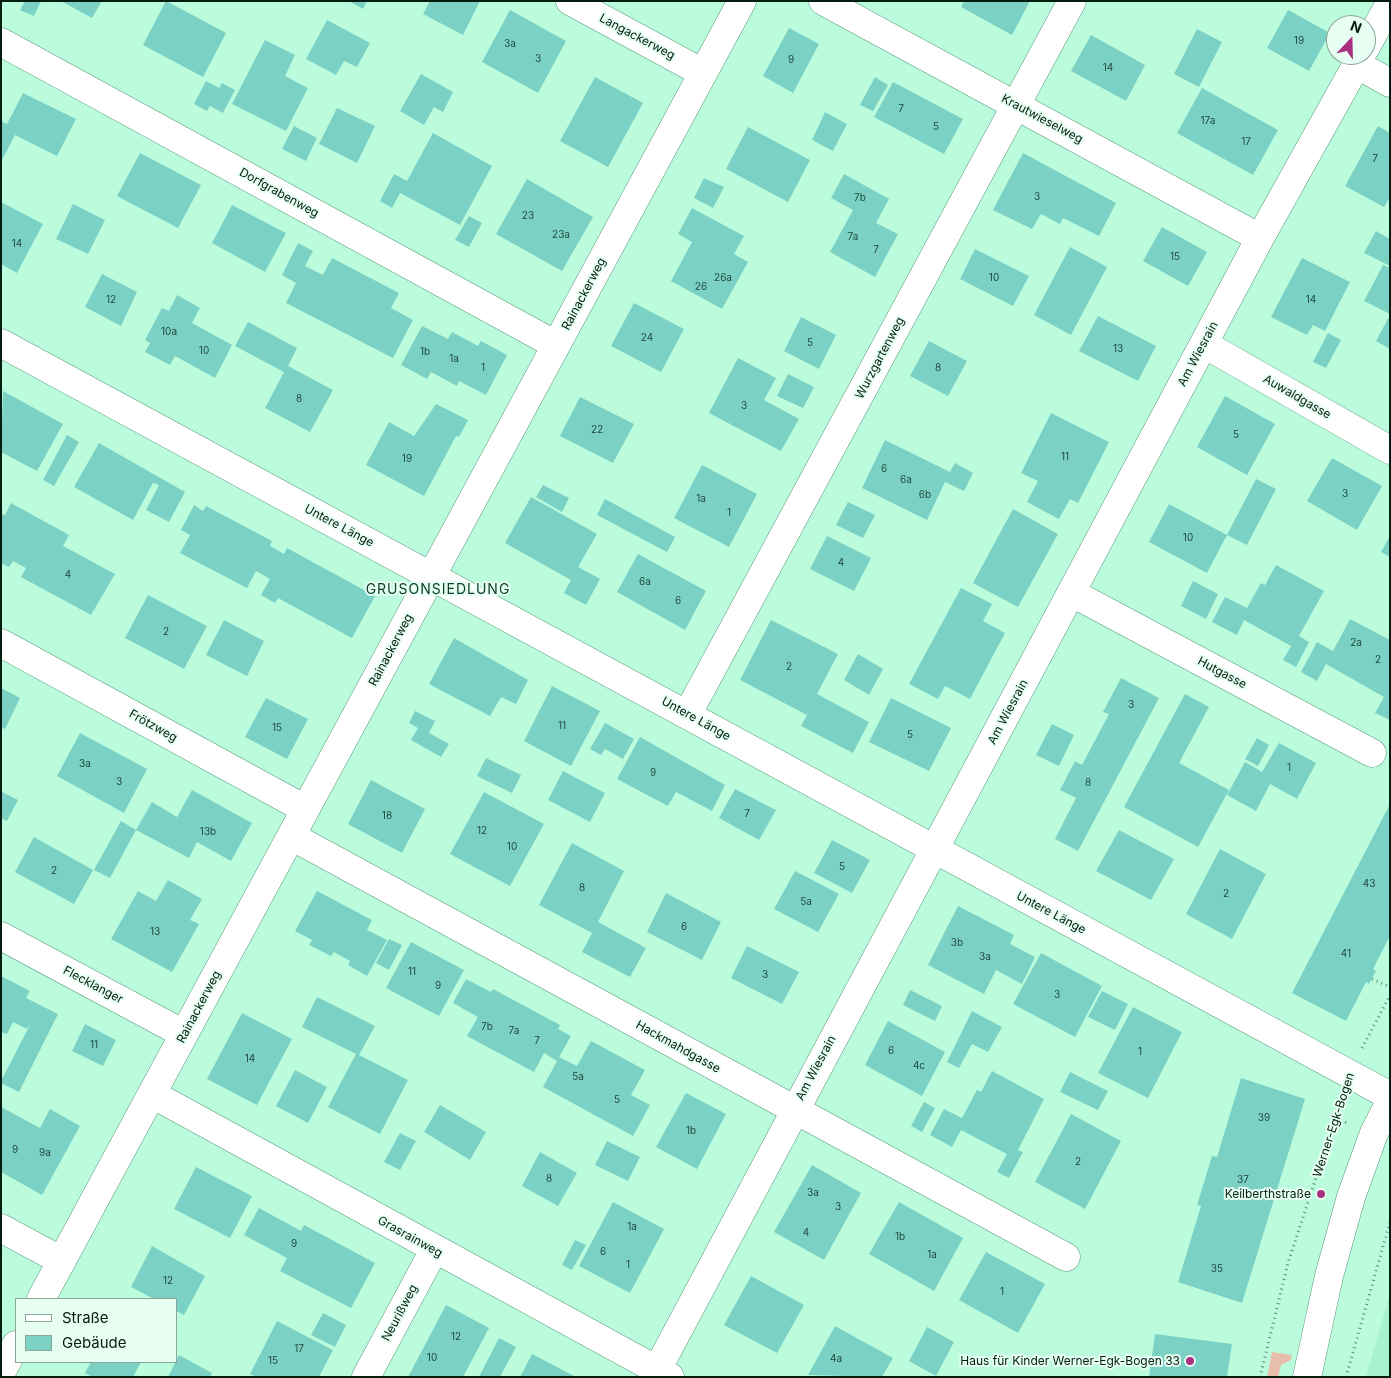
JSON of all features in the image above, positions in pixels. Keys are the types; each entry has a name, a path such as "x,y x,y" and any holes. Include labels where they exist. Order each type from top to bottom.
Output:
{"street":[{"name":"Langackerweg","path":"570,1 703,73"},
{"name":"Rainackerweg","path":"42,1298 742,1"},
{"name":"Krautwieselweg","path":"823,1 1260,238"},
{"name":"Wurzgartenweg","path":"687,715 1072,1"},
{"name":"Am Wiesrain","path":"1376,28 1390,3"},
{"name":"Dorfgrabenweg","path":"1,42 556,344"},
{"name":"Am Wiesrain","path":"663,1373 794,1110 1072,593 1260,238 1355,65"},
{"path":"1371,65 1390,83"},
{"name":"Untere Länge","path":"1,343 1390,1096"},
{"name":"Auwaldgasse","path":"1204,344 1390,450"},
{"name":"Hutgasse","path":"1072,593 1372,754"},
{"name":"Frötzweg","path":"1,643 305,810"},
{"name":"Hackmahdgasse","path":"291,836 1066,1257"},
{"name":"Flecklanger","path":"1,936 184,1034"},
{"name":"Grasrainweg","path":"152,1094 434,1250 663,1373"},
{"path":"1307,1377 1329,1276 1351,1197 1374,1133 1390,1102"},
{"path":"1,1228 62,1261"},
{"name":"Neurißweg","path":"366,1377 434,1250"},
{"path":"1,1373 15,1347"}],"path":[{"path":"1372,979 1390,987"},
{"name":"Werner-Egk-Bogen","path":"1260,1377 1288,1263 1350,1074 1390,995"},
{"path":"1346,1377 1390,1222"}],"shaded area":[{"path":"1390,1293 1390,1377 1366,1377"},
{"path":"1272,1352 1292,1355 1291,1360 1281,1365 1278,1377 1267,1377"}],"building":[{"path":"25,1 41,1 34,16 20,10"},
{"path":"61,1 102,1 92,18"},
{"path":"166,1 226,33 203,77 143,45"},
{"path":"349,1 367,1 363,9"},
{"path":"430,1 480,1 463,35 423,14"},
{"path":"964,1 1030,1 1012,35 961,7"},
{"path":"510,10 566,41 538,93 482,62"},
{"path":"1288,10 1326,31 1326,40 1309,71 1267,48"},
{"path":"327,20 370,43 357,67 344,61 336,75 306,59"},
{"path":"789,28 819,44 793,93 763,76"},
{"path":"1197,29 1222,42 1199,87 1174,74"},
{"path":"1091,35 1145,65 1126,101 1071,71"},
{"path":"265,40 295,55 285,76 308,88 286,131 232,104"},
{"path":"421,74 453,92 443,112 434,107 424,125 400,111"},
{"path":"595,77 643,103 608,167 560,141"},
{"path":"875,77 888,85 873,111 860,105"},
{"path":"206,81 219,88 222,83 235,90 223,113 210,106 207,111 194,104"},
{"path":"893,82 963,119 944,154 874,117"},
{"path":"1202,88 1278,130 1253,175 1177,133"},
{"path":"23,93 76,119 57,156 15,135 1,162 1,121 7,124"},
{"path":"337,108 375,126 357,163 319,144"},
{"path":"825,112 847,124 833,151 812,140"},
{"path":"294,126 317,138 306,161 282,149"},
{"path":"1378,126 1390,133 1390,197 1384,207 1345,186"},
{"path":"748,127 810,160 788,202 726,169"},
{"path":"433,133 492,166 460,225 400,193 392,208 380,201 394,174 407,181"},
{"path":"140,153 201,185 178,228 117,196"},
{"path":"1023,153 1116,203 1099,236 1063,218 1060,224 1041,214 1032,229 993,210"},
{"path":"844,174 889,199 876,223 898,234 875,277 830,252 853,210 831,198"},
{"path":"704,178 724,187 713,208 694,198"},
{"path":"527,179 593,217 562,271 496,234"},
{"path":"1,202 43,224 17,273 1,264"},
{"path":"73,204 105,220 88,254 56,239"},
{"path":"232,205 286,233 265,272 212,243"},
{"path":"692,208 744,236 734,254 748,262 722,309 671,281 692,242 678,234"},
{"path":"469,216 482,223 469,247 455,240"},
{"path":"1162,227 1207,252 1188,286 1143,261"},
{"path":"1376,231 1390,239 1390,266 1364,253"},
{"path":"298,243 313,251 305,266 323,275 332,258 399,293 391,308 413,320 393,358 286,303 296,283 282,275"},
{"path":"1070,247 1107,267 1071,335 1034,315"},
{"path":"975,249 1029,276 1013,306 960,279"},
{"path":"1302,258 1350,282 1325,331 1313,325 1307,335 1271,317"},
{"path":"1383,265 1390,268 1390,314 1364,301"},
{"path":"102,274 137,292 121,326 85,307"},
{"path":"177,295 200,308 192,323 232,345 215,378 175,356 170,365 145,352 150,343 145,340 162,308 169,311"},
{"path":"634,303 684,329 661,372 611,346"},
{"path":"1390,315 1390,349 1376,341"},
{"path":"1098,316 1156,346 1138,381 1079,351"},
{"path":"801,317 836,335 819,369 784,351"},
{"path":"248,322 297,348 288,366 333,390 310,432 265,408 284,372 235,346"},
{"path":"422,326 448,339 452,332 478,346 481,341 507,355 486,395 459,381 457,386 431,372 427,379 401,365"},
{"path":"1328,333 1341,340 1326,368 1313,362"},
{"path":"929,341 967,361 948,396 910,376"},
{"path":"738,358 776,378 764,400 799,419 781,451 709,413"},
{"path":"788,374 814,387 803,408 777,396"},
{"path":"3,391 63,424 37,471 1,452"},
{"path":"1225,396 1275,424 1247,475 1197,447"},
{"path":"580,397 634,424 613,463 560,436"},
{"path":"436,404 468,420 459,437 456,436 424,496 366,465 389,422 414,436"},
{"path":"1051,413 1109,442 1078,503 1070,499 1059,519 1027,502 1038,481 1021,473"},
{"path":"67,435 79,442 54,486 43,480"},
{"path":"885,440 950,472 955,463 973,473 964,491 945,482 927,520 862,488"},
{"path":"99,443 185,492 169,522 146,510 159,485 153,483 133,520 74,487"},
{"path":"1332,458 1382,486 1357,530 1307,501"},
{"path":"702,465 757,494 729,547 674,518"},
{"path":"1256,479 1276,489 1247,545 1227,535"},
{"path":"543,485 569,498 562,512 536,497"},
{"path":"531,497 597,534 578,567 600,579 586,605 564,593 571,580 505,543"},
{"path":"605,499 675,537 667,552 597,515"},
{"path":"848,502 875,515 863,538 836,525"},
{"path":"11,503 69,535 63,546 115,574 91,615 21,577 26,568 13,561 9,567 1,563 1,514 5,515"},
{"path":"1169,504 1227,535 1207,573 1149,542"},
{"path":"194,505 203,511 206,506 272,541 270,546 284,554 287,548 375,596 352,638 278,598 275,603 261,595 270,579 256,571 247,588 180,553 190,535 181,530"},
{"path":"1013,509 1058,534 1018,607 973,583"},
{"path":"827,536 871,558 854,591 810,569"},
{"path":"1390,536 1390,557 1381,552"},
{"path":"638,554 706,591 685,630 617,592"},
{"path":"1276,565 1324,591 1299,636 1309,642 1296,667 1283,660 1291,646 1244,620 1237,635 1212,622 1225,597 1247,608 1261,583 1265,585"},
{"path":"1193,581 1218,594 1206,619 1181,606"},
{"path":"961,588 992,604 983,621 1005,633 970,699 945,686 938,699 909,684"},
{"path":"148,595 207,626 184,669 125,638"},
{"path":"1350,619 1390,640 1390,720 1375,713 1384,697 1326,664 1317,681 1301,672 1317,642 1333,651"},
{"path":"224,620 264,641 247,676 206,655"},
{"path":"771,620 838,654 817,694 869,722 853,753 801,726 807,715 740,680"},
{"path":"454,638 528,680 516,704 501,697 490,716 429,684"},
{"path":"858,654 883,669 869,695 844,680"},
{"path":"1121,678 1159,698 1078,851 1055,839 1076,798 1060,790 1075,761 1082,765 1109,714 1103,712"},
{"path":"552,686 600,711 571,766 524,741"},
{"path":"1,688 20,698 5,729 1,727"},
{"path":"1185,694 1209,707 1179,763 1229,790 1198,847 1124,807"},
{"path":"266,698 308,719 287,759 245,737"},
{"path":"891,698 951,728 929,771 869,742"},
{"path":"415,711 435,721 429,733 449,744 441,757 411,740 418,728 409,723"},
{"path":"605,723 634,739 623,759 605,749 601,755 590,749"},
{"path":"1052,724 1074,735 1059,766 1036,755"},
{"path":"80,733 147,769 124,813 57,776"},
{"path":"640,737 725,785 712,811 676,792 668,806 617,779"},
{"path":"1257,738 1269,745 1258,766 1245,759"},
{"path":"1279,743 1316,763 1297,799 1270,784 1256,811 1227,795 1245,762 1262,772"},
{"path":"486,758 521,775 512,793 477,776"},
{"path":"563,771 605,793 590,822 548,800"},
{"path":"371,780 425,809 402,853 348,824"},
{"path":"735,789 776,810 759,840 719,818"},
{"path":"192,790 252,823 231,861 197,842 189,858 136,830 152,802 177,817"},
{"path":"2,792 18,800 7,821 1,818"},
{"path":"484,792 544,824 510,886 450,854"},
{"path":"1390,804 1390,936 1373,969 1376,971 1369,984 1366,982 1346,1021 1292,993"},
{"path":"121,821 136,830 110,878 94,870"},
{"path":"1119,830 1174,859 1151,900 1096,871"},
{"path":"34,837 93,870 74,904 15,872"},
{"path":"832,840 870,860 852,893 814,873"},
{"path":"572,843 624,871 598,922 646,948 630,977 582,952 592,933 539,905"},
{"path":"1220,849 1266,874 1232,939 1186,914"},
{"path":"795,871 839,894 818,932 774,909"},
{"path":"168,880 202,899 190,920 199,924 172,972 111,939 138,891 156,901"},
{"path":"317,891 372,920 367,930 387,940 367,976 348,965 350,961 334,952 331,956 309,945 312,940 295,931"},
{"path":"666,893 721,922 702,960 647,932"},
{"path":"958,906 1014,935 1010,944 1035,957 1022,984 996,970 984,994 928,965"},
{"path":"389,939 402,945 389,970 376,963"},
{"path":"411,942 464,970 439,1016 386,988"},
{"path":"747,946 799,972 782,1004 731,978"},
{"path":"1041,953 1102,986 1075,1037 1013,1004"},
{"path":"1,976 30,991 26,998 58,1014 19,1092 1,1083 1,1081 31,1023 27,1029 13,1022 7,1034 1,1032"},
{"path":"466,979 491,992 493,989 560,1025 558,1029 571,1036 559,1057 577,1066 591,1041 645,1070 631,1095 650,1105 633,1136 543,1087 557,1061 544,1053 534,1072 467,1036 478,1017 453,1003"},
{"path":"910,990 942,1006 935,1021 903,1005"},
{"path":"1102,991 1128,1004 1115,1030 1088,1017"},
{"path":"317,997 375,1026 359,1055 408,1080 380,1134 328,1107 356,1054 302,1027"},
{"path":"1133,1007 1182,1032 1148,1098 1098,1073"},
{"path":"972,1011 1002,1027 988,1052 972,1044 959,1068 947,1062"},
{"path":"242,1013 292,1039 257,1105 207,1079"},
{"path":"888,1021 945,1052 922,1096 865,1065"},
{"path":"85,1024 116,1040 103,1066 72,1051"},
{"path":"295,1070 327,1087 308,1123 276,1106"},
{"path":"992,1071 1044,1099 1018,1150 1023,1152 1009,1178 997,1172 1007,1154 961,1130 952,1147 930,1135 944,1109 962,1118 977,1090 981,1092"},
{"path":"1070,1072 1108,1091 1098,1110 1060,1092"},
{"path":"1241,1078 1305,1099 1242,1303 1178,1282 1201,1206 1197,1205 1212,1156 1217,1157"},
{"path":"686,1093 726,1114 697,1169 656,1147"},
{"path":"924,1102 935,1108 922,1132 911,1126"},
{"path":"440,1105 486,1132 470,1160 424,1132"},
{"path":"1,1107 40,1128 50,1109 80,1126 42,1195 1,1172"},
{"path":"1071,1114 1121,1141 1085,1209 1035,1182"},
{"path":"400,1133 416,1141 400,1170 384,1162"},
{"path":"607,1141 640,1157 628,1181 595,1165"},
{"path":"540,1152 577,1173 558,1206 522,1186"},
{"path":"812,1165 861,1193 824,1260 774,1232"},
{"path":"196,1167 252,1196 230,1238 174,1209"},
{"path":"613,1202 664,1229 630,1293 579,1266"},
{"path":"899,1202 963,1238 934,1291 869,1254"},
{"path":"259,1208 301,1231 304,1225 375,1263 351,1308 280,1271 287,1258 244,1235"},
{"path":"575,1240 586,1245 572,1270 562,1265"},
{"path":"152,1246 205,1276 184,1315 178,1312 178,1298 152,1298 131,1287"},
{"path":"986,1252 1045,1284 1018,1333 959,1300"},
{"path":"751,1276 804,1305 777,1353 724,1325"},
{"path":"446,1305 489,1328 463,1377 408,1377"},
{"path":"323,1313 346,1325 335,1347 311,1335"},
{"path":"277,1321 333,1350 319,1377 256,1377 250,1374"},
{"path":"835,1326 893,1358 882,1377 808,1375"},
{"path":"927,1327 954,1342 936,1376 909,1361"},
{"name":"Haus für Kinder Werner-Egk-Bogen 33","path":"1155,1334 1232,1344 1227,1377 1149,1377"},
{"path":"499,1338 516,1347 500,1377 479,1377"},
{"path":"532,1354 576,1377 520,1377"},
{"path":"179,1355 212,1373 210,1377 168,1377 175,1363 178,1363"},
{"path":"90,1363 140,1363 133,1377 92,1377 85,1373"}],"place":[{"name":"Keilberthstraße","path":"1321,1194"},
{"name":"Haus für Kinder Werner-Egk-Bogen 33","path":"1190,1361"}],"district":[{"name":"GRUSONSIEDLUNG","path":"438,590"}]}
